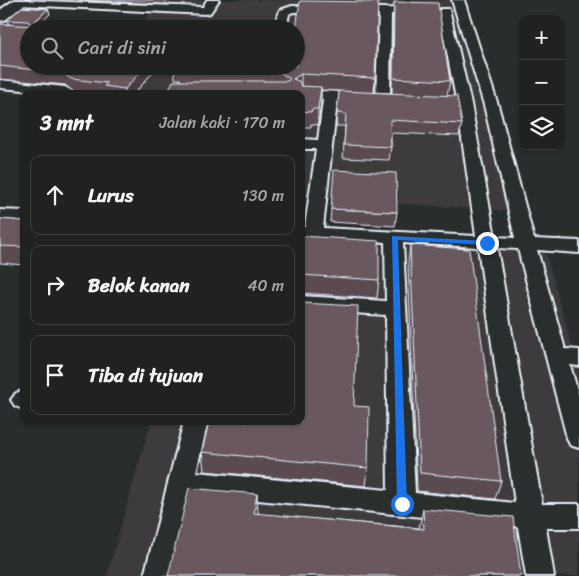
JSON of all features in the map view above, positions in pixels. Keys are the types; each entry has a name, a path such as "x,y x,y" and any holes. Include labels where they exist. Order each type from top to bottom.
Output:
{"main road":[{"path":"0,17 22,1"}],"lane":[{"path":"202,20 212,0"},
{"path":"22,1 206,11"},
{"path":"282,20 284,12 292,10 437,11 460,6 491,105 526,245 579,438"},
{"path":"384,99 385,11"},
{"path":"437,11 464,104 540,576"},
{"path":"0,84 56,90"},
{"path":"305,95 401,100"},
{"path":"331,96 325,145 307,233 579,247"},
{"path":"446,103 491,105"},
{"path":"305,144 325,145"},
{"path":"0,215 20,216"},
{"path":"394,238 402,504"},
{"path":"305,303 397,310"},
{"path":"557,356 579,358"},
{"path":"158,576 195,425"},
{"path":"180,481 529,516 579,516"}],"shaded area":[{"path":"159,0 468,0 510,211 305,197 305,90 101,90 110,75 305,75 305,20 146,20"},
{"path":"305,238 545,251 579,371 579,576 107,576 150,425 305,425"}],"building":[{"path":"300,1 378,2 375,78 305,74 305,20 297,20"},
{"path":"394,2 438,3 450,81 393,78"},
{"path":"22,7 48,9 36,20 7,20"},
{"path":"0,24 20,25 20,68 0,66"},
{"path":"66,75 138,75 125,89 104,86 107,83 71,79"},
{"path":"284,75 299,75 293,79 299,81 301,86 321,87 318,109 312,109 311,112 305,111 305,90 169,90 173,81 288,81 290,79"},
{"path":"339,91 457,96 462,124 390,120 391,147 344,145 346,114 337,113"},
{"path":"334,170 396,173 397,212 331,209"},
{"path":"0,219 20,221 20,247 0,246"},
{"path":"305,236 379,241 379,280 305,275"},
{"path":"410,245 469,249 501,481 420,473"},
{"path":"305,303 358,306 354,406 369,407 368,468 202,452 208,425 305,425"},
{"path":"189,488 257,494 254,513 424,529 423,509 513,517 521,576 168,576"}],"route":[{"path":"402,504 394,238 487,243"}]}
